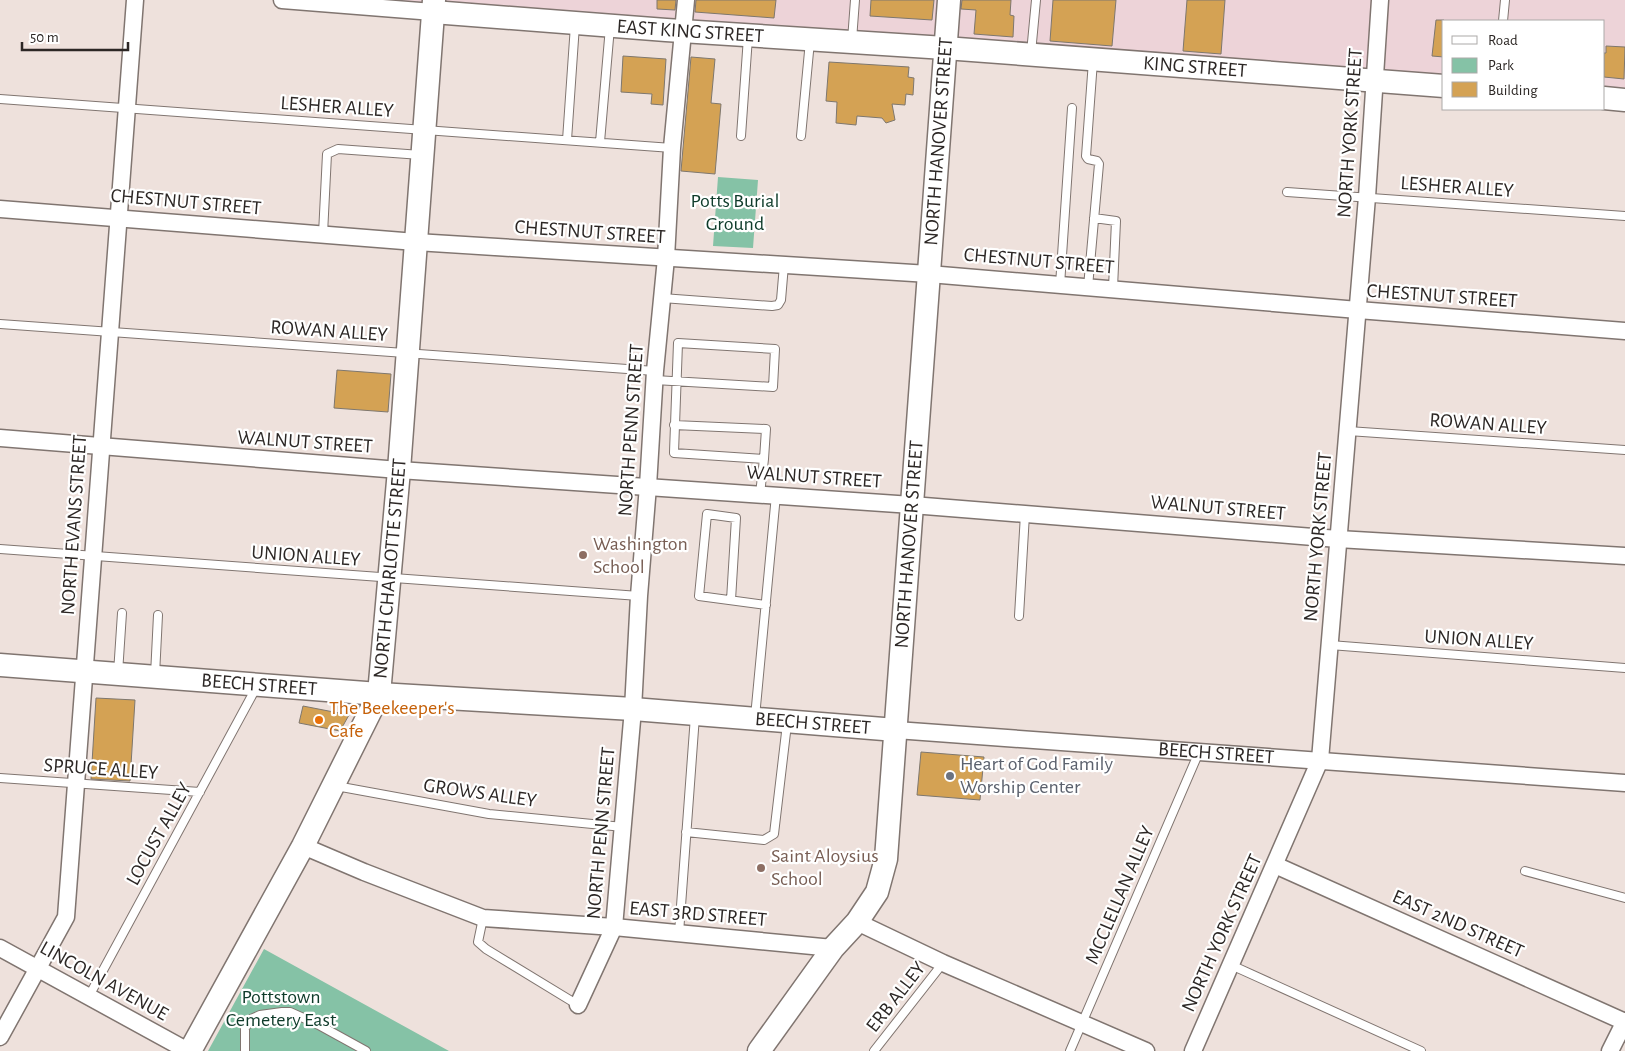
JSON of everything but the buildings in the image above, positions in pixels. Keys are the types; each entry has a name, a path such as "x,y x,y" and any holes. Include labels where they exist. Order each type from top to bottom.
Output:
{"main road":[{"name":"NORTH HANOVER STREET","path":"759,1051 833,948 857,922 877,892 886,859 949,0"},
{"name":"EAST KING STREET","path":"434,6 610,26 945,48"},
{"name":"NORTH CHARLOTTE STREET","path":"189,1051 303,846 379,694 399,470 434,6"},
{"name":"KING STREET","path":"945,48 1442,86"},
{"path":"1605,98 1625,100"},
{"name":"BEECH STREET","path":"0,665 257,686 633,709 896,730"}],"street":[{"name":"NORTH EVANS STREET","path":"0,1037 66,917 135,0"},
{"path":"282,0 434,6"},
{"name":"NORTH PENN STREET","path":"578,1004 614,927 633,709 639,596 655,376 666,258 672,148 686,0"},
{"name":"NORTH YORK STREET","path":"1193,1051 1320,760 1367,197 1380,0"},
{"name":"CHESTNUT STREET","path":"0,209 416,242 929,274 1625,331"},
{"name":"WALNUT STREET","path":"0,438 399,470 912,505 1338,539 1625,556"},
{"name":"BEECH STREET","path":"896,730 1625,783"},
{"name":"EAST 3RD STREET","path":"303,846 483,918 614,927 833,948"},
{"name":"EAST 2ND STREET","path":"1275,865 1625,1021"},
{"path":"857,922 943,963 1146,1051"},
{"name":"LINCOLN AVENUE","path":"0,948 88,998 189,1051"},
{"path":"1610,1051 1625,1021"}],"lane":[{"path":"852,42 855,0"},
{"path":"1031,55 1036,0"},
{"path":"1503,20 1505,0"},
{"path":"567,140 575,23"},
{"path":"600,142 610,26"},
{"path":"741,136 748,35"},
{"path":"801,136 810,39"},
{"path":"1088,288 1099,164 1097,161 1088,159 1086,156 1093,59"},
{"name":"LESHER ALLEY","path":"0,99 672,148"},
{"path":"1060,285 1072,108"},
{"path":"322,234 327,154 338,149 423,156"},
{"name":"LESHER ALLEY","path":"1287,192 1625,216"},
{"path":"1094,218 1116,221 1113,288"},
{"path":"662,298 778,305 781,300 784,265"},
{"name":"ROWAN ALLEY","path":"0,324 407,353 655,376 676,382 773,387 775,349 678,342 676,382"},
{"path":"676,382 674,453 764,459"},
{"path":"674,425 766,429 764,459 768,495 766,604 755,719"},
{"name":"ROWAN ALLEY","path":"1348,431 1625,450"},
{"path":"731,600 736,518 706,514 699,596 731,600 766,604"},
{"path":"1019,616 1025,514"},
{"name":"UNION ALLEY","path":"0,549 639,596"},
{"path":"118,675 122,613"},
{"path":"154,678 158,615"},
{"name":"UNION ALLEY","path":"1330,645 1625,668"},
{"name":"LOCUST ALLEY","path":"88,998 257,686"},
{"path":"679,934 695,714"},
{"path":"686,832 764,840 774,834 787,721"},
{"name":"MCCLELLAN ALLEY","path":"1070,1051 1199,751"},
{"name":"SPRUCE ALLEY","path":"0,778 200,792"},
{"name":"GROWS ALLEY","path":"333,785 489,814 623,827"},
{"path":"1525,871 1625,898"},
{"path":"483,918 478,942 486,949 578,1004"},
{"name":"ERB ALLEY","path":"874,1051 943,963"},
{"path":"1231,965 1421,1051"},
{"path":"245,1051 245,1028 252,1019 260,1015 282,1012 290,1012 317,1024 366,1051"}],"shaded area":[{"path":"299,0 1625,0 1625,99 1605,97 1605,20 1442,20 1442,85"}],"green space":[{"name":"Potts Burial Ground","path":"718,177 758,180 753,248 713,246"},
{"name":"Pottstown Cemetery East","path":"264,949 449,1051 208,1051"}],"place":[{"name":"Washington School","path":"583,555"},
{"name":"The Beekeeper's Cafe","path":"319,720"},
{"name":"Heart of God Family Worship Center","path":"950,776"},
{"name":"Saint Aloysius School","path":"761,868"}]}
